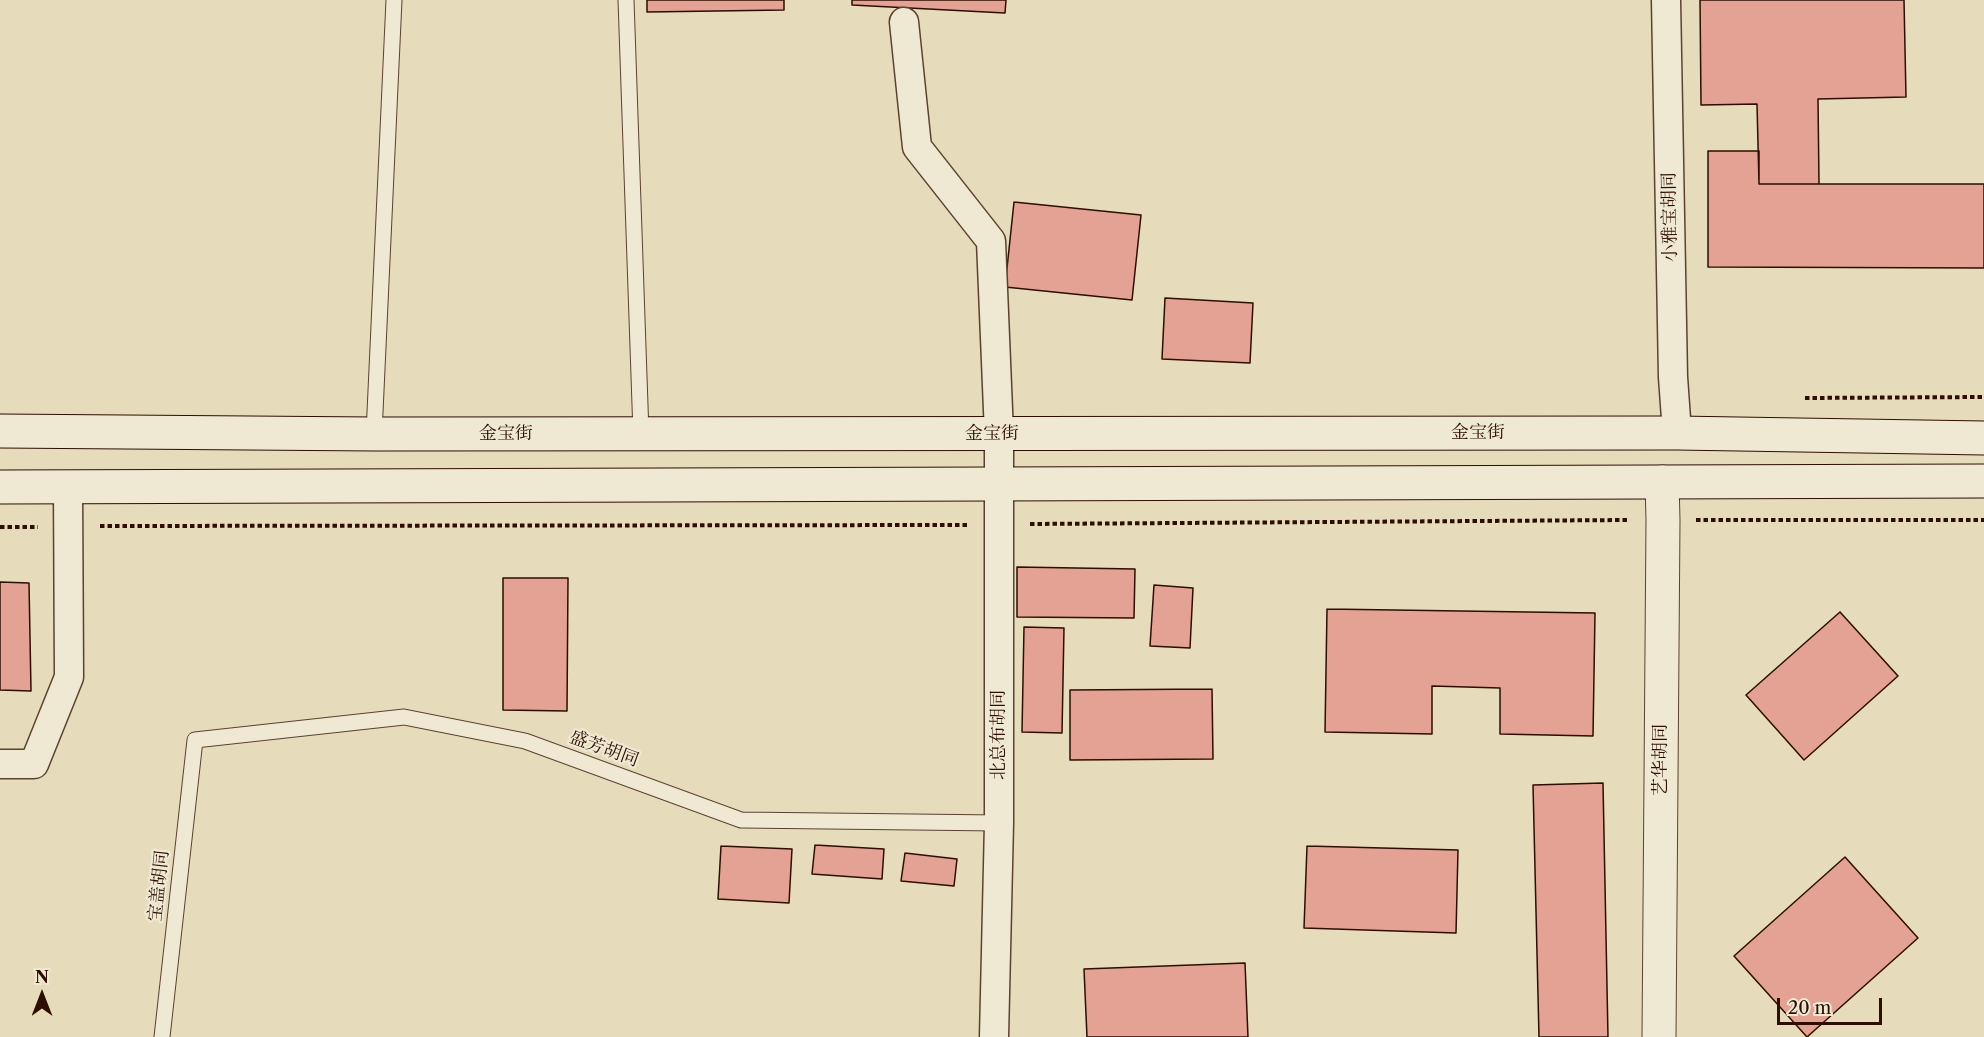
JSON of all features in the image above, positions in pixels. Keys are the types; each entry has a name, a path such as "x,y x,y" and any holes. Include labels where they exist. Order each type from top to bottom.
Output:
{"main road":[{"name":"金宝街","path":"0,431 374,434 1677,433 1984,438"},
{"path":"0,487 1984,481"},
{"name":"艺华胡同","path":"1659,1037 1664,520 1662,482"}],"street":[{"name":"小雅宝胡同","path":"1666,0 1673,376 1677,433"},
{"name":"北总布胡同","path":"904,22 917,147 992,241 999,434 999,823 994,1037"},
{"path":"0,764 34,764 69,676 68,487"}],"lane":[{"path":"374,434 394,0"},
{"path":"626,0 641,434"},
{"name":"盛芳胡同","path":"195,740 404,717 525,741 741,820 999,823"},
{"name":"宝盖胡同","path":"162,1037 195,740"}],"building":[{"path":"647,0 784,0 784,10 647,12"},
{"path":"852,0 1006,0 1005,13 852,5"},
{"path":"1700,0 1904,0 1906,97 1818,99 1819,184 1759,184 1757,104 1701,105"},
{"path":"1708,151 1759,151 1759,184 1984,184 1984,268 1708,267"},
{"path":"1014,202 1141,215 1132,300 1005,287"},
{"path":"1165,298 1253,303 1250,363 1162,359"},
{"path":"1017,567 1135,569 1134,618 1017,617"},
{"path":"503,578 568,578 567,711 503,710"},
{"path":"0,582 29,583 31,691 0,690"},
{"path":"1154,585 1193,588 1190,648 1150,646"},
{"path":"1327,609 1595,613 1593,736 1500,734 1500,688 1432,686 1432,734 1325,732"},
{"path":"1840,612 1898,676 1804,760 1746,695"},
{"path":"1024,627 1064,628 1062,733 1022,732"},
{"path":"1212,689 1213,759 1070,760 1070,690"},
{"path":"1603,783 1608,1037 1539,1037 1533,785"},
{"path":"815,845 884,849 882,879 812,874"},
{"path":"721,846 792,849 789,903 718,899"},
{"path":"1307,846 1458,850 1456,933 1304,928"},
{"path":"905,853 957,859 954,886 901,881"},
{"path":"1845,857 1918,938 1807,1037 1734,956"},
{"path":"1245,963 1248,1037 1087,1037 1084,969"}]}
